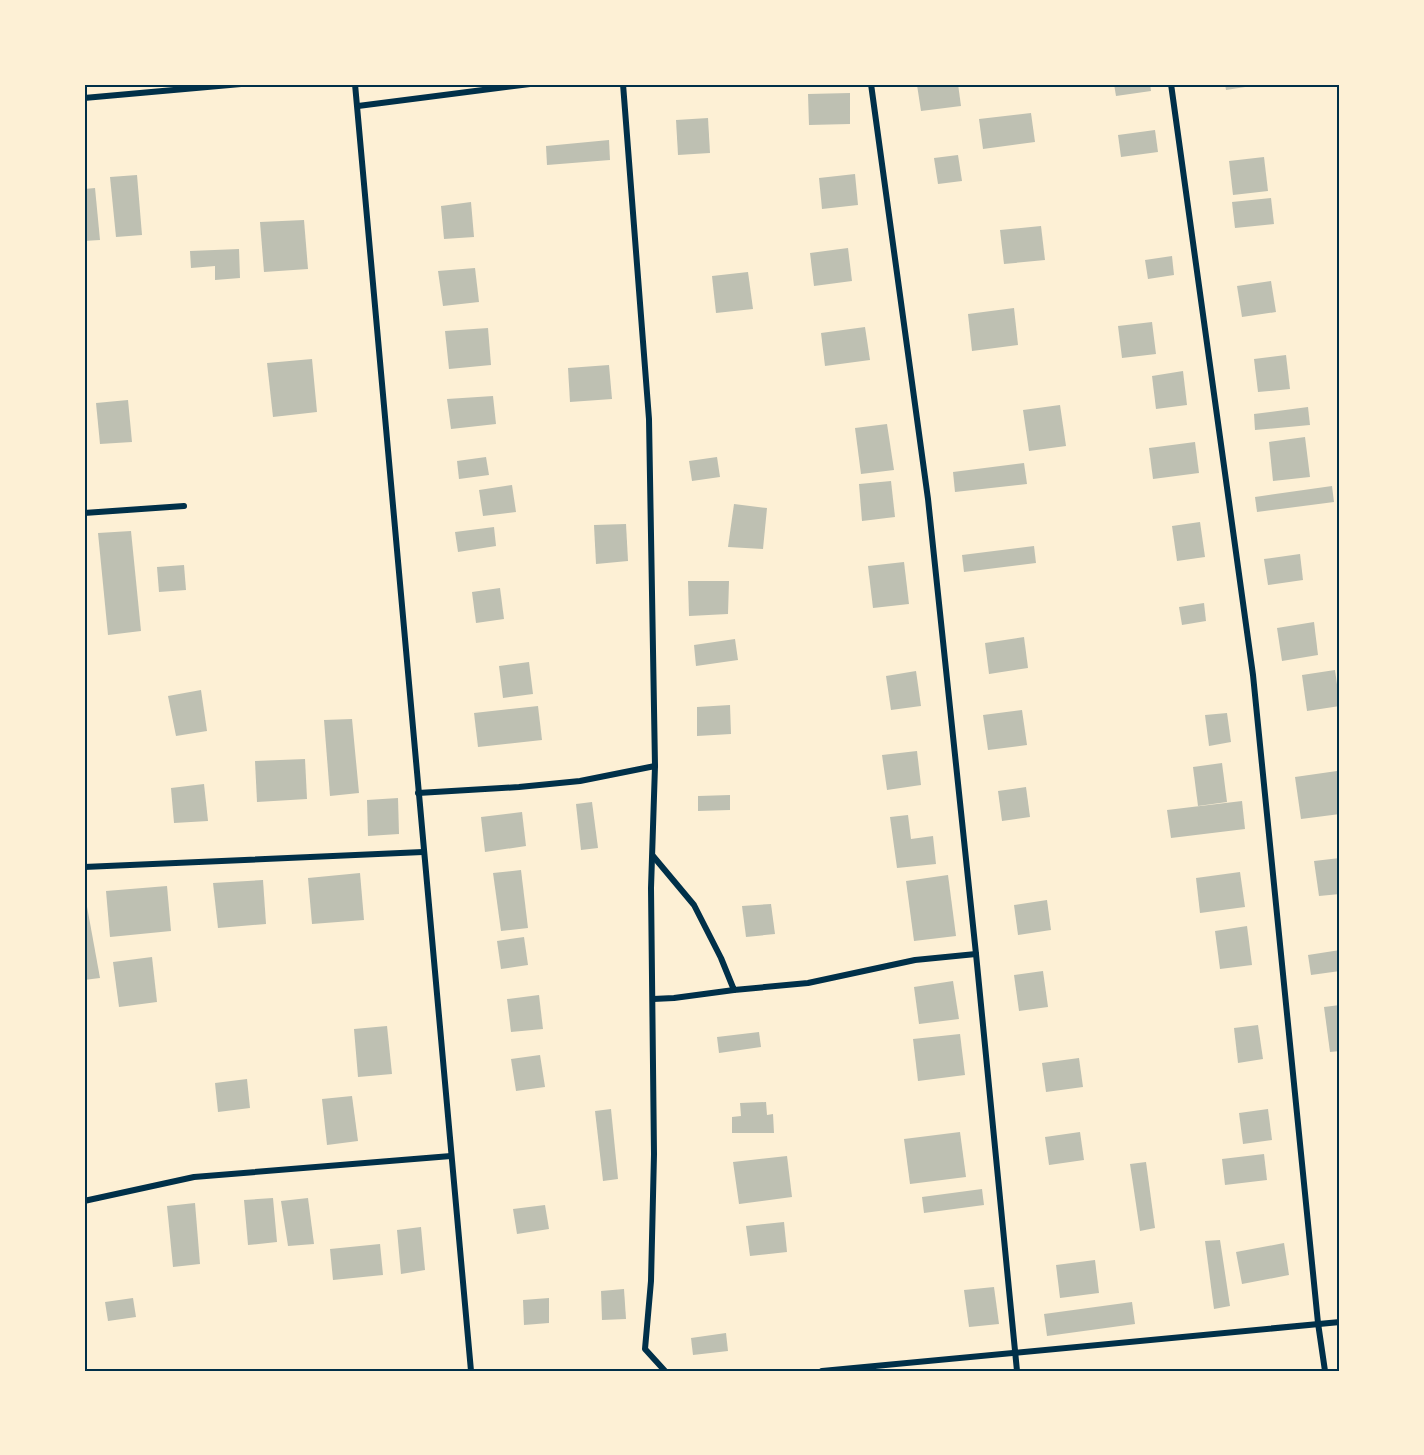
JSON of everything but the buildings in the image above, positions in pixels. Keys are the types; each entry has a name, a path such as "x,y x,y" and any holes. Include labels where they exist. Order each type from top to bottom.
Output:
{"street":[{"path":"84,98 241,84"},
{"path":"355,84 471,1371"},
{"path":"358,106 530,84"},
{"path":"622,84 649,419 656,766 652,856 654,1154 651,1281 645,1349 665,1371"},
{"path":"871,84 928,499 1017,1371"},
{"path":"1171,84 1252,675 1318,1323 1325,1371"},
{"path":"84,513 184,506"},
{"path":"418,793 570,782 656,766"},
{"path":"84,867 423,852"},
{"path":"652,856 694,905 721,958 734,990"},
{"path":"652,999 808,983 915,960 976,954"},
{"path":"84,1201 194,1177 451,1156"},
{"path":"822,1371 1340,1322"}]}
